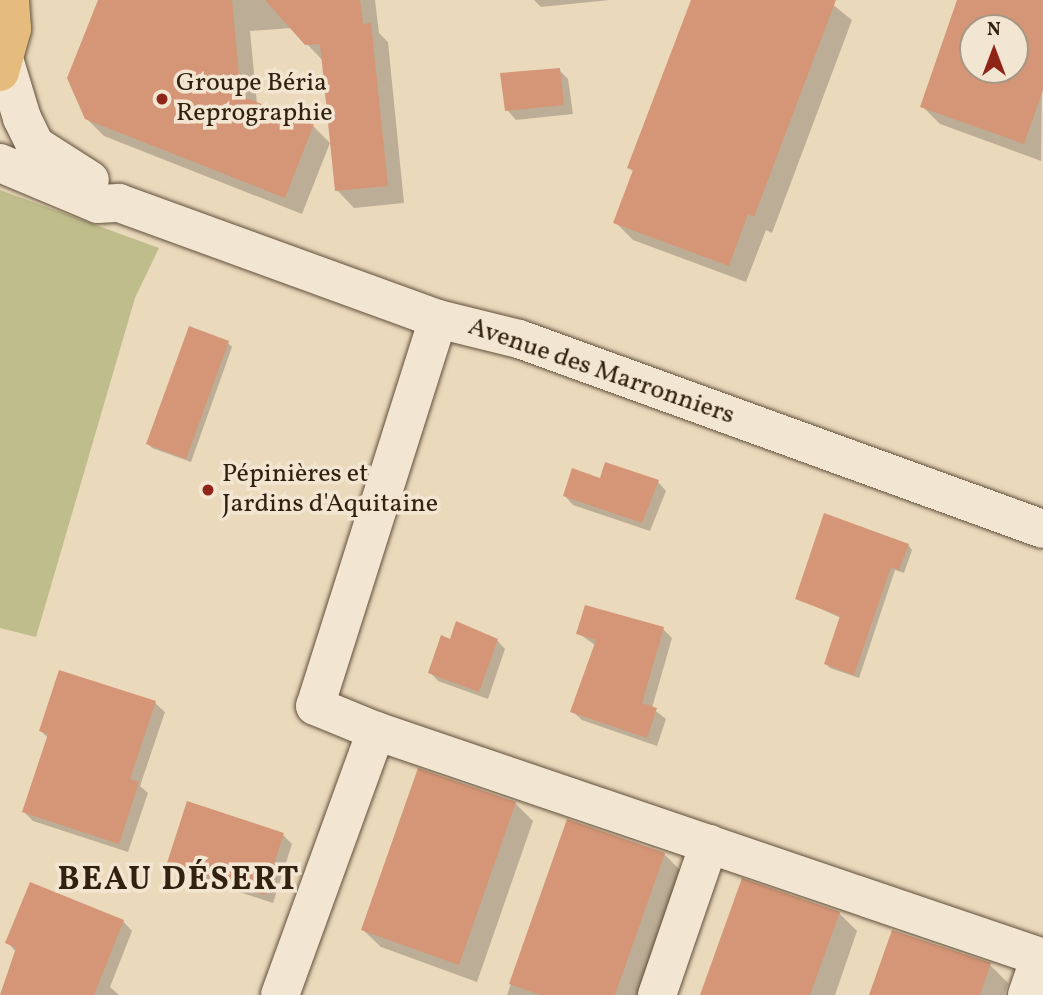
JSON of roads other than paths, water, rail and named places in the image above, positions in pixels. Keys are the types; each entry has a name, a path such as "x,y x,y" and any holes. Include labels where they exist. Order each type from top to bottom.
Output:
{"street":[{"name":"Avenue des Marronniers","path":"11,33 22,118 35,145 104,188 119,203"},
{"name":"Avenue des Marronniers","path":"0,163 98,204 119,203 438,319 519,339 1043,529"},
{"path":"438,319 316,706 376,732 1041,957 1027,995"},
{"path":"280,995 376,732"},
{"path":"657,995 709,844"}],"place":[{"name":"Groupe Béria Reprographie","path":"162,99"},
{"name":"Pépinières et Jardins d'Aquitaine","path":"208,490"}],"district":[{"name":"BEAU DÉSERT","path":"179,882"}]}
